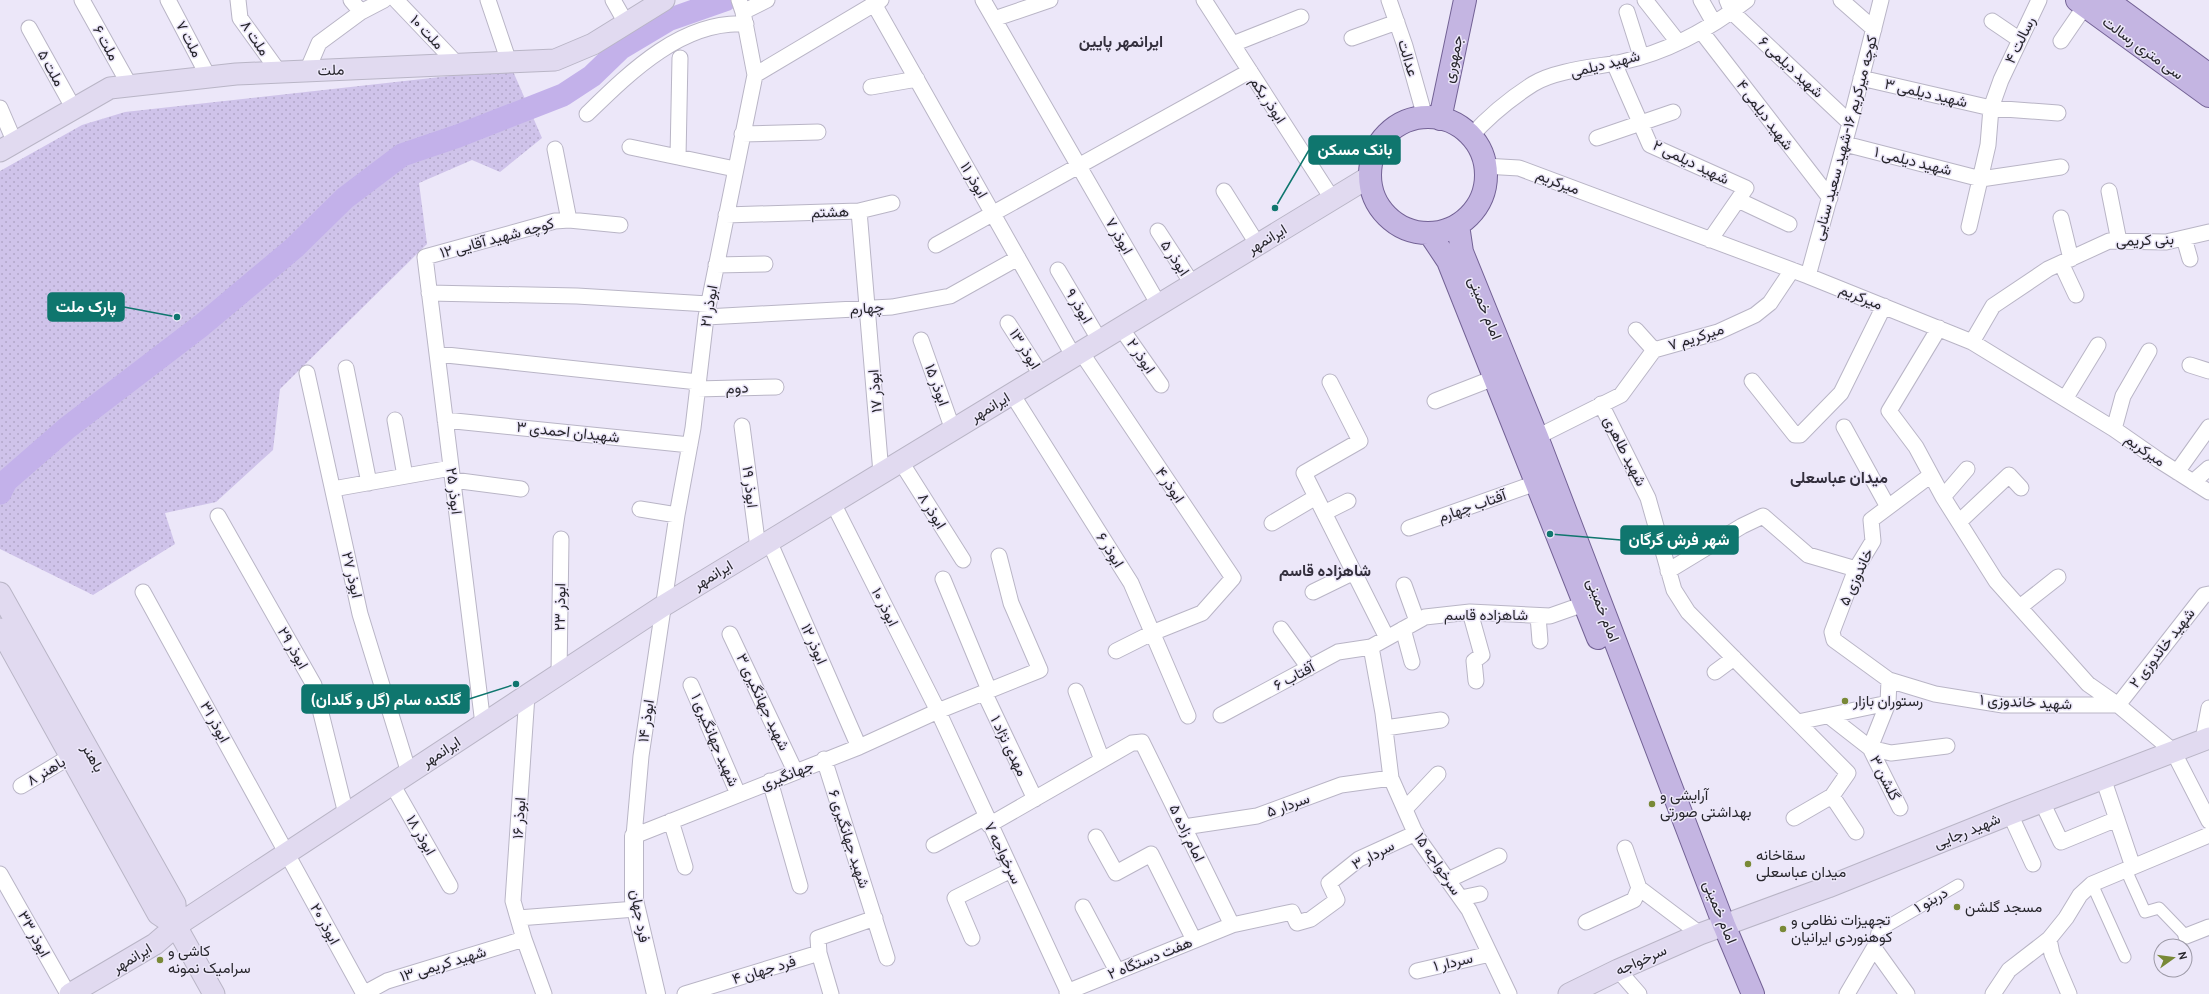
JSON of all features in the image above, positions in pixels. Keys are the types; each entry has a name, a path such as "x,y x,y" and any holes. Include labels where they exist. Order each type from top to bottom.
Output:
{"main road":[{"name":"ملت","path":"7,147 110,88 279,72 555,60 592,44 664,0"},
{"name":"جمهوری","path":"1433,118 1465,0"},
{"name":"سی متری رسالت","path":"2107,0 2209,75"},
{"name":"سی متری رسالت","path":"2081,3 2209,96"},
{"path":"1433,118 1455,124 1470,137 1477,144 1484,166 1484,189 1479,203 1470,215 1458,225 1444,231 1430,234 1414,232 1400,227 1388,218 1378,206 1372,192 1370,177 1371,162 1376,148 1385,136 1397,126 1410,120 1433,118"},
{"name":"ایرانمهر","path":"69,994 155,944 176,926 663,606 1370,177"},
{"name":"امام خمینی","path":"1458,225 1462,252 1537,437 1713,930 1753,994"},
{"name":"امام خمینی","path":"1430,234 1448,261 1713,930 1741,994"},
{"name":"باهنر","path":"0,593 175,904 176,926 214,994"},
{"name":"باهنر","path":"0,629 158,914 176,926"},
{"name":"شهید رجایی","path":"1713,930 1828,887 2010,814 2206,739"},
{"name":"سرخواجه","path":"1569,994 1618,970 1713,930"}],"street":[{"name":"۶ ملت","path":"82,0 130,86"},
{"name":"۷ ملت","path":"168,0 209,78"},
{"name":"۸ ملت","path":"238,0 240,18 279,72"},
{"path":"351,0 361,12"},
{"path":"307,71 320,43 361,12 384,0"},
{"name":"ملت ۱۰","path":"396,0 458,64"},
{"path":"488,0 509,62"},
{"path":"613,0 626,23"},
{"path":"587,114 635,70 659,52 677,41 720,24 742,11 767,0"},
{"name":"۷ ابوذر","path":"983,0 1159,305"},
{"path":"994,18 1050,0"},
{"name":"عدالت","path":"1389,0 1433,118"},
{"path":"1645,0 1678,42"},
{"name":"۴ شهید دیلمی","path":"1701,0 1707,27 1830,198"},
{"name":"شهید دیلمی","path":"1470,137 1482,124 1534,83 1583,68 1614,63 1641,56 1678,42 1707,27 1730,6 1747,0"},
{"path":"1841,0 1874,29"},
{"name":"کوچه میرکریم ۱۶-شهید سعید سنایی","path":"1808,276 1845,144 1881,0"},
{"name":"۴ رسالت","path":"1969,227 1988,145 1991,108 2001,80 2039,0"},
{"name":"ابوذر یکم","path":"1209,1 1232,44 1333,200"},
{"path":"755,75 878,2"},
{"name":"ابوذر ۱۱","path":"878,2 917,79 1018,258 1077,354"},
{"path":"2061,41 2081,3"},
{"name":"۶ شهید دیلمی","path":"1730,6 1850,123"},
{"name":"۲۱ ابوذر","path":"663,606 677,515 690,445 707,311 755,75 742,11"},
{"path":"1627,12 1641,56"},
{"path":"1232,44 1301,17"},
{"path":"1352,38 1396,22"},
{"path":"1992,22 2020,40"},
{"name":"۵ ملت","path":"29,28 74,109"},
{"path":"678,157 680,58"},
{"name":"۲ شهید دیلمی","path":"1614,63 1650,144 1742,194 1789,224"},
{"path":"936,245 1250,71"},
{"name":"شهید دیلمی ۳","path":"1861,78 1991,108 2058,113"},
{"path":"871,87 917,79"},
{"path":"0,108 7,147"},
{"path":"1597,138 1673,112"},
{"path":"742,134 818,132"},
{"name":"شهید دیلمی ۱","path":"1845,144 1981,179"},
{"path":"630,147 735,169"},
{"path":"555,149 569,220"},
{"name":"میرکریم","path":"1484,166 1519,168 1808,276 1972,342 2114,429 2209,492"},
{"path":"1981,179 2061,167"},
{"path":"1224,191 1258,245"},
{"path":"2108,191 2119,241"},
{"path":"1710,240 1742,194"},
{"path":"859,211 892,203"},
{"name":"هشتم","path":"726,215 859,211 868,308"},
{"path":"2061,218 2066,261 2076,296"},
{"name":"کوچه شهید آقایی ۱۲","path":"425,257 555,222 569,220 620,225"},
{"name":"۵ ابوذر","path":"1158,231 1193,284"},
{"name":"بنی کریمی","path":"1972,342 1993,306 2048,269 2109,241 2166,242 2209,232"},
{"path":"2184,238 2190,258"},
{"name":"ابوذر ۲۵","path":"425,257 483,724"},
{"name":"چهارم","path":"429,293 577,296 707,311 892,307 950,296 1018,258"},
{"path":"716,265 765,264"},
{"name":"۹ ابوذر","path":"1058,270 1100,341"},
{"name":"۷ میرکریم","path":"1537,437 1621,395 1654,350 1718,332 1755,315 1770,303 1792,270"},
{"path":"1752,381 1795,435 1800,435 1841,393 1884,306"},
{"name":"۱۷ ابوذر","path":"868,308 881,473"},
{"name":"۱۳ ابوذر","path":"1008,322 1042,376"},
{"name":"۲ ابوذر","path":"1122,328 1161,385"},
{"path":"1939,328 1889,411 1916,447 1943,497 1996,581 2088,684 2118,705 2173,751 2209,820"},
{"path":"1636,330 1654,350"},
{"name":"۱۵ ابوذر","path":"921,340 953,430"},
{"path":"2065,399 2098,345"},
{"path":"2114,429 2123,396 2149,352"},
{"name":"دوم","path":"437,354 620,372 698,385 776,387"},
{"name":"ابوذر ۴","path":"1077,354 1233,578 1202,613 1152,633"},
{"path":"2190,365 2209,371"},
{"path":"346,368 369,483"},
{"name":"ابوذر ۲۷","path":"307,373 360,614 400,778"},
{"path":"1436,401 1494,378"},
{"path":"1330,382 1360,441 1304,474 1387,638"},
{"name":"ابوذر ۶","path":"1012,394 1131,583 1188,716"},
{"name":"شهید طاهری","path":"1601,404 1648,498 1674,590 1688,612 1848,773 1832,796"},
{"path":"395,420 405,476"},
{"name":"شهیدان احمدی ۳","path":"445,420 690,445"},
{"name":"ابوذر ۱۹","path":"742,426 764,545"},
{"path":"1844,427 1888,507"},
{"path":"2177,472 2209,427"},
{"name":"۸ ابوذر","path":"900,462 963,560"},
{"path":"2193,482 2209,468"},
{"path":"1943,497 1966,469"},
{"path":"333,489 405,476 452,474 521,489"},
{"path":"1959,522 2009,474 2021,488"},
{"name":"خاندوزی ۵","path":"1832,636 1856,569 1873,540 1871,520 1931,475"},
{"name":"آفتاب چهارم","path":"1408,528 1536,483"},
{"path":"1272,523 1316,497"},
{"path":"1324,514 1348,501"},
{"name":"ابوذر ۱۰","path":"833,503 938,711"},
{"path":"640,510 677,515"},
{"name":"ابوذر ۲۹","path":"218,516 314,685 346,814"},
{"path":"1668,571 1742,526 1763,516 1808,555 1856,569"},
{"name":"۲۳ ابوذر","path":"559,674 561,539"},
{"name":"ابوذر ۱۲","path":"764,545 859,747"},
{"name":"جهانگیری","path":"634,836 824,759 859,747 938,711 1040,670 1011,603 999,556"},
{"path":"1313,592 1354,572"},
{"path":"2020,608 2058,577"},
{"name":"۱ مهدی نژاد","path":"943,579 986,691 1035,799"},
{"path":"1404,585 1417,621"},
{"name":"ابوذر ۳۱","path":"144,592 287,853"},
{"name":"۲ شهید خاندوزی","path":"2118,705 2204,595 2209,594"},
{"name":"شاهزاده قاسم","path":"1371,647 1425,617 1470,612 1550,616 1584,604"},
{"name":"۱۴ ابوذر","path":"634,836 641,756 663,606"},
{"path":"1470,612 1482,655 1474,661 1476,681"},
{"path":"1538,616 1540,641"},
{"path":"1281,629 1309,668"},
{"path":"1403,629 1412,662"},
{"path":"1116,651 1152,633"},
{"name":"۳ شهید جهانگیری","path":"730,634 795,771"},
{"name":"۱ شهید خاندوزی","path":"1832,636 1889,680 1935,694 2003,705 2118,705"},
{"name":"آفتاب ۶","path":"1221,715 1338,652 1371,647"},
{"name":"سرخواجه ۱۵","path":"1371,647 1385,728 1391,778 1416,833 1469,910 1509,994"},
{"path":"1715,672 1734,658"},
{"path":"1870,748 1888,703 1889,680"},
{"name":"شهید جهانگیری ۱","path":"692,685 738,794"},
{"path":"934,845 1035,799 1102,760 1076,691"},
{"name":"۱۶ ابوذر","path":"527,695 513,901 524,939 544,994"},
{"path":"1798,722 1888,703"},
{"path":"2206,739 2209,708"},
{"name":"سرخواجه ۷","path":"938,711 1068,993"},
{"path":"1829,716 1870,748 1891,753 1947,746"},
{"path":"1385,728 1441,720"},
{"name":"۵ امام زاده","path":"1102,760 1132,743 1142,742 1232,925"},
{"name":"۳ گلشن","path":"1870,748 1900,808"},
{"name":"۸ باهنر","path":"21,786 71,756"},
{"name":"۶ شهید جهانگیری","path":"824,759 887,958"},
{"path":"1405,809 1438,774"},
{"name":"ابوذر ۱۸","path":"400,778 450,886"},
{"name":"۵ سردار","path":"1184,827 1257,816 1341,785 1391,778"},
{"path":"2103,778 2117,819 2129,868 2145,912 2159,908 2186,936 2209,927"},
{"path":"770,781 800,886"},
{"path":"1794,818 1832,796 1856,832"},
{"path":"2042,802 2061,842 2117,819"},
{"path":"2010,814 2033,864"},
{"path":"671,821 685,867"},
{"name":"۳ سردار","path":"1232,925 1292,912 1297,923 1311,919 1337,900 1329,883 1359,859 1416,833"},
{"path":"1993,994 2009,970 2049,939 2066,918 2080,895 2092,884 2209,835"},
{"name":"فرد جهان","path":"634,836 634,900 656,994"},
{"path":"1096,837 1116,873 1151,854 1194,940"},
{"path":"1625,848 1639,888 1713,930"},
{"name":"ابوذر ۲۰","path":"287,853 363,994"},
{"path":"1448,880 1499,856"},
{"path":"972,938 955,898 1011,870"},
{"name":"ابوذر ۳۳","path":"0,874 69,994"},
{"path":"2092,884 2125,957"},
{"name":"۱ دربنو","path":"1874,948 1877,932 1958,885"},
{"path":"1586,922 1634,900 1639,888"},
{"path":"1461,898 1480,894"},
{"path":"1083,907 1117,971"},
{"path":"518,918 636,909"},
{"path":"831,994 819,953 818,938 875,918"},
{"name":"هفت دستگاه ۲","path":"1068,993 1117,971 1232,925"},
{"name":"۱۳ شهید کریمی","path":"363,994 387,982 524,939"},
{"path":"2049,939 2052,954 2069,994"},
{"path":"1846,994 1874,948 1907,994"},
{"name":"۴ فرد جهان","path":"685,994 819,953"},
{"name":"۱ سردار","path":"1416,971 1490,954"},
{"path":"1618,970 1639,994"}],"shaded area":[{"path":"512,69 542,138 500,172 472,160 419,183 427,244 280,389 273,450 216,502 165,513 175,544 93,595 0,549 0,171 82,125 125,112"}],"waterway":[{"path":"0,493 6,481 67,428 202,325 294,248 345,198 402,155 458,136 563,95 592,76 621,48 668,20 725,0"}],"place":[{"name":"بانک مسکن","path":"1275,208"},
{"name":"پارک ملت","path":"177,317"},
{"name":"شهر فرش گرگان","path":"1550,534"},
{"name":"گلکده سام (گل و گلدان)","path":"516,684"},
{"name":"رستوران بازار","path":"1845,701"},
{"name":"آرایشی و بهداشتی صورتی","path":"1652,804"},
{"name":"سقاخانه میدان عباسعلی","path":"1748,864"},
{"name":"مسجد گلشن","path":"1957,907"},
{"name":"تجهیزات نظامی و کوهنوردی ایرانیان","path":"1783,929"},
{"name":"کاشی و سرامیک نمونه","path":"160,960"}],"district":[{"name":"ایرانمهر پایین","path":"1121,41"},
{"name":"میدان عباسعلی","path":"1839,477"},
{"name":"شاهزاده قاسم","path":"1325,570"}]}
